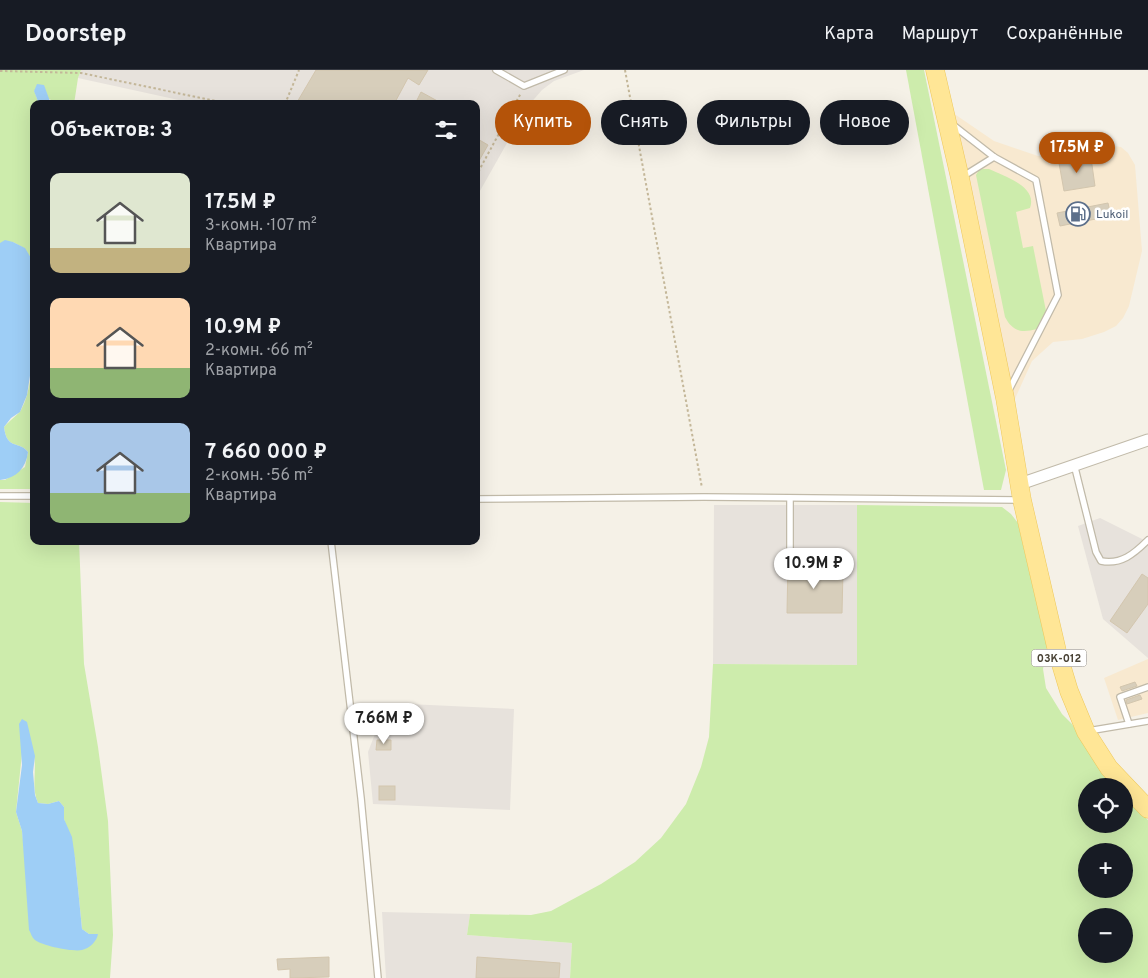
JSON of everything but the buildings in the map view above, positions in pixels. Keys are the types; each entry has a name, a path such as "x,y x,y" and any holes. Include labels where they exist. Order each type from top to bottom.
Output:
{"main road":[{"name":"03К-012","path":"935,70 960,178 1005,398 1021,492 1056,651 1069,692 1086,732 1109,768 1148,809"}],"street":[{"path":"1021,492 1074,464 1148,440"}],"lane":[{"path":"496,70 524,86 564,70"},
{"path":"946,119 994,157 1036,180 1058,295 1005,398"},
{"path":"960,178 994,157"},
{"path":"1074,464 1096,552 1101,561 1119,562 1129,557 1148,540"},
{"path":"480,499 790,498 1021,492"},
{"path":"0,496 30,496"},
{"path":"790,498 790,550"},
{"path":"331,545 361,798 378,978"},
{"path":"1129,724 1120,697 1148,688"},
{"path":"1086,732 1148,721"}],"path":[{"path":"287,100 300,70"},
{"path":"625,70 704,497"},
{"path":"0,72 81,73 211,100"},
{"path":"480,168 524,86"}],"shaded area":[{"path":"81,70 584,70 554,81 533,100 495,100 495,145 506,145 480,191 480,100 179,100 78,78"},
{"path":"953,113 994,141 1038,156 1114,146 1121,147 1128,153 1135,165 1142,251 1129,306 1123,318 1116,326 1104,332 1082,339 1053,342 1032,361 1014,401"},
{"path":"714,505 857,505 857,665 713,664"},
{"path":"1100,518 1148,542 1148,658 1103,619 1078,526"},
{"path":"1148,659 1148,713 1118,720 1104,678"},
{"path":"387,703 514,709 510,810 373,804 368,752"},
{"path":"382,912 470,914 467,935 572,943 570,978 386,978"}],"green space":[{"path":"0,70 81,70 75,100 51,100 34,90 38,100 30,100 30,257 24,248 13,242 0,243"},
{"path":"906,70 924,70 1006,470 1001,490 984,490"},
{"path":"989,169 1018,183 1029,194 1031,200 1030,208 1016,212 1023,248 1033,246 1046,311 1037,329 1018,330 1011,326 1005,317 976,175 979,170"},
{"path":"30,380 30,489 0,489 0,480 5,480 25,467 28,452 25,448 14,444 8,439 4,427 20,412"},
{"path":"0,502 30,503 30,545 79,545 84,664 108,821 113,935 110,978 0,978","holes":["32,749 35,762 35,789 38,803 48,804 59,801 64,807 64,819 75,858 82,929 89,934 98,934 34,939 22,831 16,812 22,753"]},
{"path":"857,505 1002,507 1018,523 1047,647 1043,669 1046,688 1107,778 1078,778 1078,833 1133,833 1133,806 1148,820 1148,978 570,978 572,943 467,935 470,914 531,915 551,911 601,884 635,862 661,838 686,804 701,767 709,737 713,664 857,665"}],"water":[{"path":"37,84 44,85 50,100 37,100 34,91"},
{"path":"5,240 13,242 25,248 30,256 30,376 27,395 20,412 11,418 4,427 8,439 14,444 25,448 28,452 27,458 20,471 11,477 0,480 0,243"},
{"path":"22,719 27,722 35,756 33,772 35,795 38,803 48,804 59,801 64,807 64,819 72,837 82,929 89,934 98,934 93,944 82,950 65,949 44,944 34,939 29,930 22,831 16,812 22,765 19,724"}],"place":[{"name":"Lukoil","path":"1078,214"}]}
